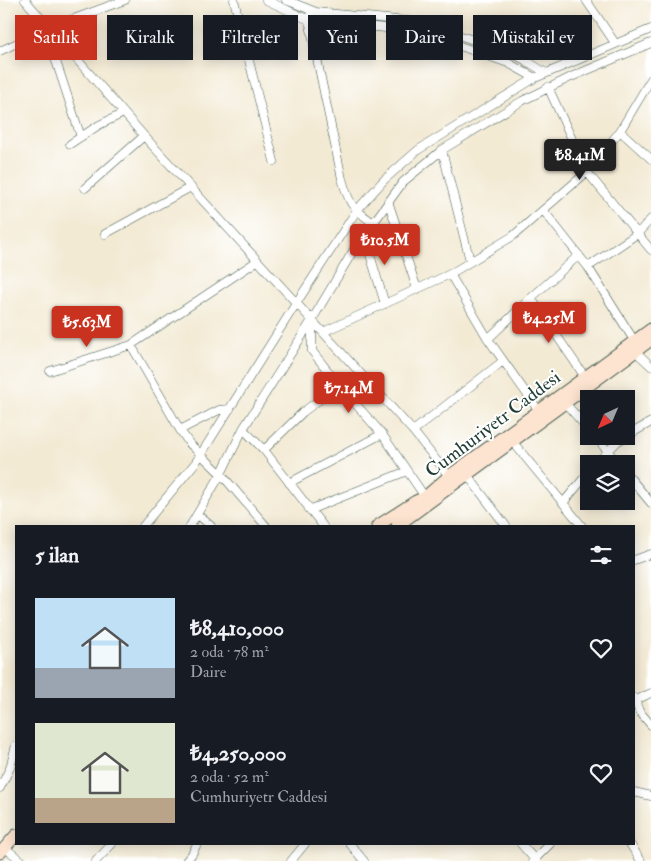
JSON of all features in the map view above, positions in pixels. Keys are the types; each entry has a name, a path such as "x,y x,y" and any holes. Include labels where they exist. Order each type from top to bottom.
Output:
{"main road":[{"path":"402,522 465,471 512,441 541,414 565,403 635,347 651,329"},
{"path":"635,347 651,340"},
{"name":"Cumhuriyetr Caddesi","path":"383,525 402,522 416,501 425,497 449,476 465,471 541,414 584,387"},
{"path":"7,852 15,837"}],"street":[{"path":"25,0 38,15"},
{"path":"84,15 125,0"},
{"path":"234,0 274,161"},
{"path":"266,0 308,20"},
{"path":"286,0 310,11 425,24 506,51 525,60 546,74"},
{"path":"586,0 615,43"},
{"path":"310,11 310,15"},
{"path":"376,27 414,31 502,60 518,67 535,78"},
{"path":"144,525 200,455 296,302 357,210 384,180 418,150 535,78 651,29"},
{"path":"0,51 15,44"},
{"path":"191,525 221,474 243,429 364,235 403,182 442,150 522,100 548,87 651,44"},
{"path":"56,60 81,137"},
{"path":"78,60 144,136 413,431 449,476"},
{"path":"317,60 348,200 373,223"},
{"path":"323,332 450,274 513,236 587,172 620,131 650,82"},
{"path":"548,87 587,172 651,250"},
{"path":"70,144 99,125 124,113"},
{"path":"620,131 651,159"},
{"path":"85,188 144,136"},
{"path":"442,150 470,261"},
{"path":"105,234 191,187"},
{"path":"388,201 418,289"},
{"path":"543,210 588,267 635,347 651,366"},
{"path":"588,267 637,234 651,219"},
{"path":"364,235 385,304"},
{"path":"488,339 579,255"},
{"path":"50,371 131,345 257,261"},
{"path":"450,274 488,339 541,414"},
{"path":"531,298 584,387"},
{"path":"312,320 312,351 338,385 382,434 425,497"},
{"path":"131,345 180,430 200,455 221,474 265,525"},
{"path":"413,431 503,360"},
{"path":"264,450 303,412 338,385"},
{"path":"565,403 580,420"},
{"path":"180,430 219,410 230,409"},
{"path":"635,430 651,422"},
{"path":"243,429 264,450 321,525"},
{"path":"288,483 382,434"},
{"path":"512,441 581,525"},
{"path":"603,445 611,455"},
{"path":"604,455 614,445"},
{"path":"309,510 407,471"},
{"path":"465,471 505,525"},
{"path":"563,503 580,483"},
{"path":"635,484 651,503"},
{"path":"198,515 211,525"},
{"path":"635,560 651,554"},
{"path":"635,700 651,693"},
{"path":"635,702 651,725"},
{"path":"0,788 10,768 15,749"},
{"path":"635,792 651,796"},
{"path":"96,861 111,845"},
{"path":"186,861 192,854 196,845"},
{"path":"291,861 304,845"},
{"path":"351,845 364,861"},
{"path":"522,845 535,860 549,845"},
{"path":"631,845 641,861"},
{"path":"7,852 22,861"}]}
